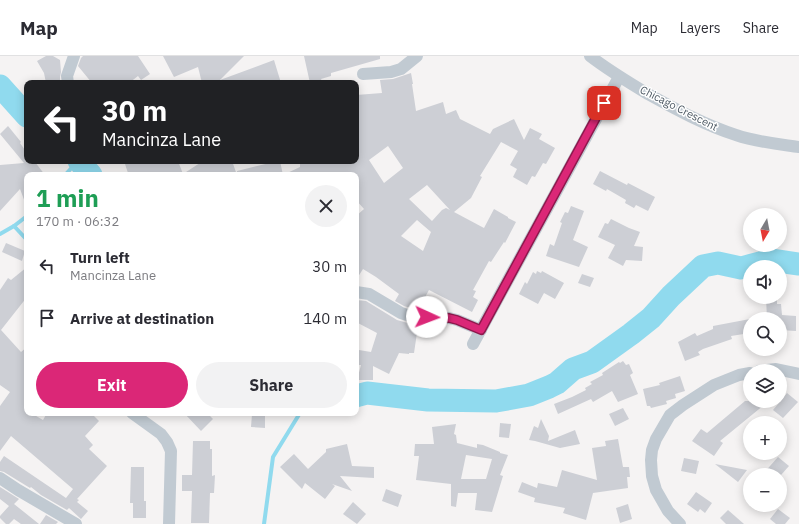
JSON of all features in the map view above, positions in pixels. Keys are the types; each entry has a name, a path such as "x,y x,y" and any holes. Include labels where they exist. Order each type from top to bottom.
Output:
{"street":[{"path":"68,80 67,76 74,56"},
{"path":"363,74 391,72 401,68 417,56"},
{"name":"Chicago Crescent","path":"590,56 619,77 669,106 704,123 738,136 799,147"},
{"path":"473,344 619,77"},
{"path":"359,292 369,294 401,313 415,317 449,318 481,330"},
{"path":"787,371 799,374"},
{"path":"680,524 668,511 656,490 652,476 652,450 656,439 670,415 683,405 714,384 743,374"},
{"path":"136,416 161,434 171,451 169,524"},
{"path":"0,478 76,524"}],"building":[{"path":"46,56 53,56 60,60 60,80 45,80 44,73 37,61"},
{"path":"83,56 138,56 150,74 141,80 138,76 133,80 90,80 78,66"},
{"path":"163,56 244,56 220,80 201,80 198,67 174,77"},
{"path":"304,56 380,56 380,59 331,73 331,76 322,80 309,80"},
{"path":"274,60 280,80 220,80"},
{"path":"411,73 416,111 443,102 446,114 456,110 460,119 490,134 493,129 514,119 524,140 530,128 542,134 539,139 555,148 546,164 543,163 535,177 532,176 527,185 513,177 517,169 510,165 518,151 501,142 480,176 482,177 471,198 454,212 484,228 494,209 516,222 505,243 504,242 491,262 489,261 473,290 476,291 473,297 478,300 472,312 429,290 418,310 404,306 395,301 399,294 376,277 363,269 359,275 359,213 364,209 359,203 359,172 289,172 300,167 300,164 359,164 359,95 382,93 380,80 393,79","holes":["388,146 403,168 384,183 369,160","427,185 450,210 446,208 442,210 432,221 409,199","417,220 431,232 423,251 401,236"]},
{"path":"8,126 21,142 20,143 24,149 24,163 0,134"},
{"path":"24,163 37,164 43,172 24,172 24,200 20,189 0,211 0,165"},
{"path":"125,164 179,164 182,172 132,172 128,172"},
{"path":"198,164 233,164 236,172 186,172"},
{"path":"266,164 281,164 282,172 237,172"},
{"path":"600,171 655,197 648,211 636,205 634,208 625,203 626,200 607,189 606,191 593,184"},
{"path":"571,206 584,211 573,240 588,247 579,267 546,256 550,244 554,246 562,223 560,222 565,212 568,213"},
{"path":"611,219 640,232 634,246 643,247 642,261 626,260 623,266 608,258 615,245 598,237 605,223 608,224"},
{"path":"6,243 24,251 24,254 22,261 2,252"},
{"path":"24,269 24,301 1,330 21,352 24,350 24,416 36,416 43,420 45,416 94,416 99,421 85,436 93,445 89,449 107,466 77,499 79,500 77,502 88,511 81,519 69,508 67,510 41,495 31,487 30,488 0,471 0,462 4,456 66,498 73,489 11,436 0,451 0,406 10,392 0,385 0,290 8,278 11,280"},
{"path":"537,271 541,273 542,271 564,283 555,299 544,293 538,304 519,294 525,282 527,284 533,272 536,274"},
{"path":"582,274 594,278 590,287 578,283"},
{"path":"359,300 366,301 397,320 418,326 414,353 399,353 389,374 373,366 373,380 359,380 361,365 359,365 359,350 371,352 377,333 359,324"},
{"path":"766,304 781,304 782,312 767,312"},
{"path":"787,315 796,316 796,331 787,330"},
{"path":"743,320 743,334 731,336 732,339 703,349 698,352 700,355 685,361 678,342 695,333 697,336 713,329 713,326"},
{"path":"623,361 626,365 629,364 633,373 630,375 638,394 618,402 612,391 593,402 591,399 558,414 554,404 586,390 585,388 592,384 590,382 603,375 602,373 619,362 620,363"},
{"path":"680,376 685,391 675,394 676,398 666,401 667,404 651,408 650,406 647,406 643,389 660,385 659,383"},
{"path":"787,393 798,402 785,416 780,416 773,410 775,408 787,408"},
{"path":"743,403 743,408 760,408 751,416 743,416 743,422 720,441 723,443 714,456 692,441 701,429 707,433"},
{"path":"623,408 629,419 615,426 609,414"},
{"path":"187,416 210,416 213,419 201,431"},
{"path":"252,416 265,416 265,428 251,427"},
{"path":"541,419 549,436 548,441 575,430 580,444 560,448 529,440 534,426 538,428"},
{"path":"500,423 511,424 509,438 499,437"},
{"path":"456,424 454,434 456,435 457,443 477,448 477,444 483,445 508,455 500,475 503,476 492,512 475,510 477,493 458,493 456,507 451,506 451,484 416,480 419,456 414,456 415,444 434,444 432,427","holes":["466,455 492,459 486,479 461,479"]},
{"path":"618,439 623,467 629,467 630,477 627,477 628,488 593,493 586,520 563,513 565,508 534,502 535,498 518,492 522,482 537,488 538,483 557,487 562,470 597,480 592,448 606,446 605,441"},
{"path":"193,441 210,441 210,449 212,449 212,476 215,475 214,493 210,493 209,523 191,523 192,491 182,491 182,475 192,475"},
{"path":"347,444 352,466 374,467 374,478 340,476 352,491 332,484 335,486 325,499 305,483 302,489 280,467 294,454 308,469 326,452 326,449"},
{"path":"684,458 699,461 696,474 681,471"},
{"path":"775,460 782,460 789,466 787,468 768,468"},
{"path":"715,464 743,469 743,475 738,482"},
{"path":"131,467 144,467 144,501 146,501 146,518 133,518 133,503 130,503"},
{"path":"0,487 19,499 14,504 39,524 21,524 14,519 9,524 6,524 0,516 9,506 0,499"},
{"path":"386,489 402,495 398,507 382,501"},
{"path":"696,492 712,503 705,513 700,509 698,512 687,504"},
{"path":"353,502 366,514 357,524 343,514"},
{"path":"628,504 632,519 620,523 616,508"},
{"path":"728,510 744,524 726,524 720,518"},
{"path":"776,512 782,512 790,518 785,524 776,524 770,519"},
{"path":"46,515 58,522 56,524 40,524"}],"waterway":[{"path":"0,86 24,113"},
{"path":"68,172 75,164"},
{"path":"82,164 88,172"},
{"path":"0,234 24,218"},
{"path":"14,226 24,237"},
{"path":"359,395 367,393 428,400 496,401 529,395 557,383 573,369 592,362 631,334 651,318 671,296 703,266 718,263 741,268 771,260 799,264"},
{"path":"264,524 273,457 298,416"}],"route":[{"path":"427,317 449,318 481,330 604,103"}]}
